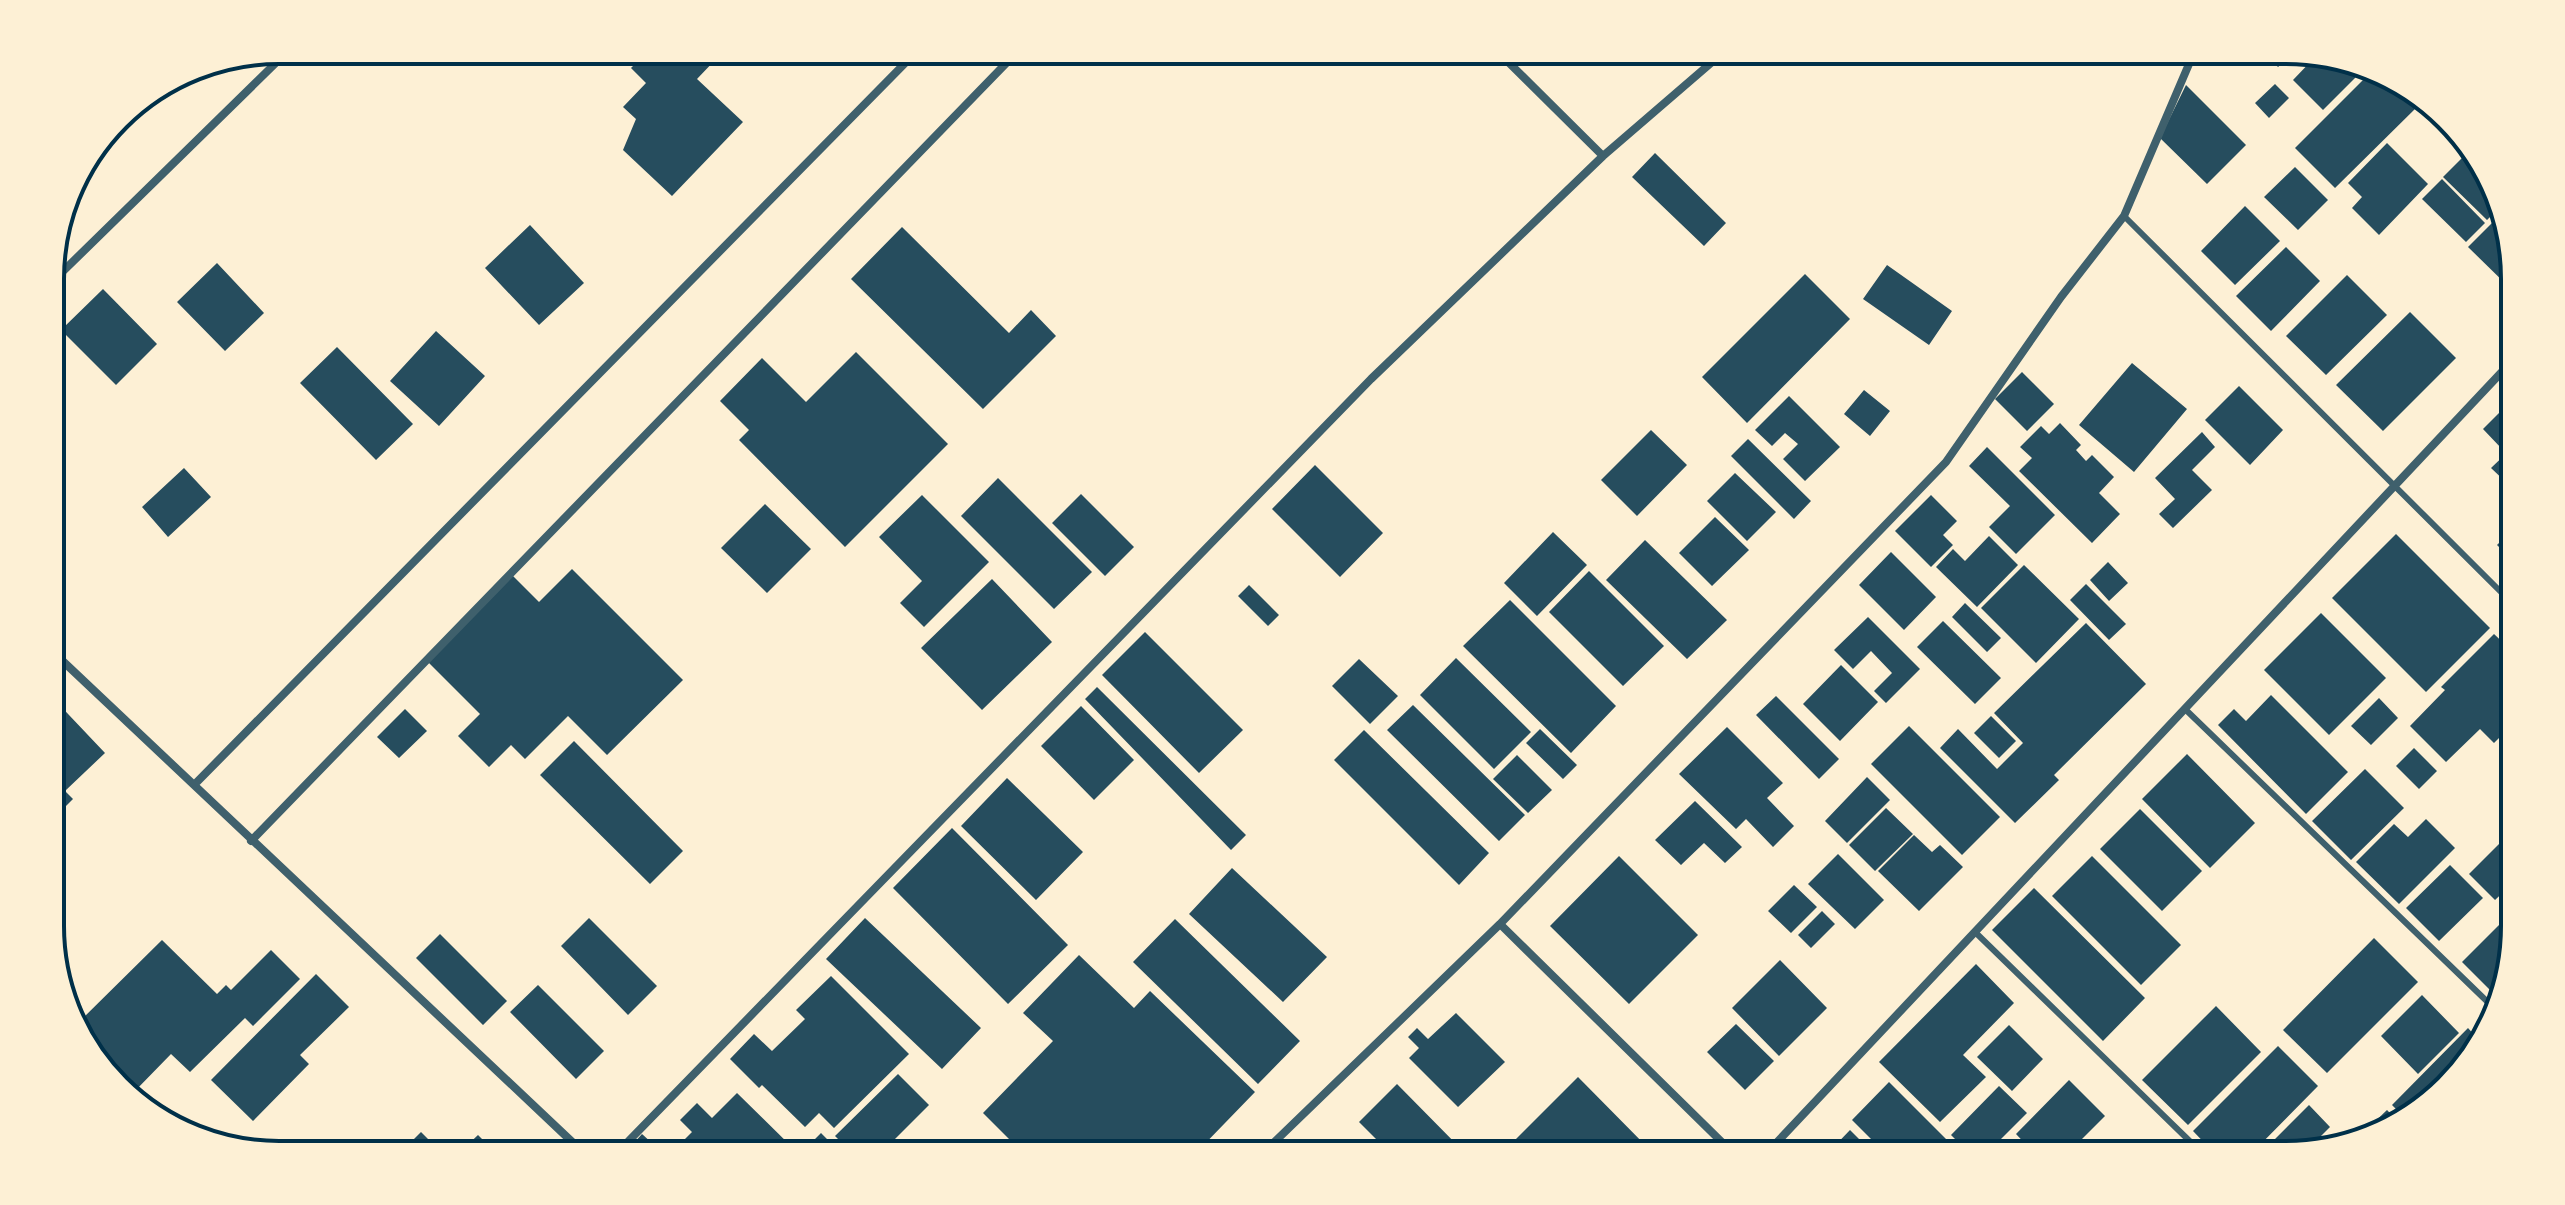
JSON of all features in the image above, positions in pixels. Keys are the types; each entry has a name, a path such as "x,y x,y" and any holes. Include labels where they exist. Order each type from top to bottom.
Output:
{"street":[{"path":"64,270 274,64"},
{"path":"194,785 904,64"},
{"path":"251,841 1005,64"},
{"path":"1510,64 1603,156"},
{"path":"629,1141 1371,379 1603,156 1710,64"},
{"path":"1275,1141 1500,924 1946,462 2061,297 2124,216 2189,64"},
{"path":"1778,1141 2501,373"},
{"path":"64,662 571,1141"},
{"path":"1500,924 1721,1141"}],"lane":[{"path":"2124,216 2501,592"},
{"path":"2185,709 2487,1002"},
{"path":"1975,932 2190,1141"}],"building":[{"path":"635,64 711,64 697,79 743,122 672,196 623,150 636,119 623,107 646,83 631,68"},
{"path":"2307,65 2357,76 2323,110 2293,80"},
{"path":"2364,79 2416,108 2335,188 2295,148"},
{"path":"2275,84 2289,98 2269,118 2255,103"},
{"path":"2186,85 2246,145 2207,184 2160,138"},
{"path":"2387,143 2428,184 2379,235 2352,208 2362,197 2348,183"},
{"path":"1655,153 1726,223 1704,246 1632,177"},
{"path":"2462,158 2485,197 2491,216 2487,220 2443,177"},
{"path":"2295,167 2328,200 2298,230 2264,197"},
{"path":"2442,179 2485,223 2466,242 2422,199"},
{"path":"2245,206 2280,241 2235,285 2201,251"},
{"path":"2493,222 2501,279 2468,247"},
{"path":"530,225 584,283 539,325 485,268"},
{"path":"902,227 1009,333 1031,310 1056,336 983,409 851,279"},
{"path":"2286,247 2320,281 2271,331 2236,296"},
{"path":"217,263 264,313 225,351 177,302"},
{"path":"1887,265 1952,311 1929,345 1863,299"},
{"path":"1805,274 1850,319 1747,423 1702,377"},
{"path":"2347,275 2387,315 2326,375 2286,336"},
{"path":"103,289 157,344 116,385 64,333 64,327"},
{"path":"2410,312 2456,358 2383,431 2336,385"},
{"path":"436,331 485,376 439,426 390,381"},
{"path":"337,347 413,424 376,460 300,383"},
{"path":"856,352 948,444 845,547 739,440 749,430 720,401 762,358 806,402"},
{"path":"2132,363 2187,409 2134,472 2079,425"},
{"path":"2022,372 2054,404 2027,431 1995,399"},
{"path":"2239,386 2283,430 2250,465 2205,420"},
{"path":"1864,390 1890,411 1870,436 1844,414"},
{"path":"1789,396 1840,447 1805,481 1783,459 1798,444 1785,433 1772,446 1755,430"},
{"path":"2501,411 2501,448 2483,429"},
{"path":"2060,423 2081,445 2076,450 2086,461 2092,455 2114,477 2099,493 2120,514 2092,543 2019,471 2032,458 2020,447 2041,426 2049,434"},
{"path":"1651,430 1687,465 1637,516 1601,480"},
{"path":"2202,432 2215,447 2192,470 2212,490 2173,528 2159,514 2175,499 2155,478"},
{"path":"1748,439 1811,501 1794,519 1731,456"},
{"path":"1987,447 2055,515 2016,554 1989,527 2010,506 1969,466"},
{"path":"2501,458 2501,478 2491,468"},
{"path":"1315,465 1383,533 1340,577 1272,509"},
{"path":"184,468 211,497 168,537 142,507"},
{"path":"1735,473 1776,512 1747,541 1707,501"},
{"path":"998,478 1092,572 1054,609 961,516"},
{"path":"1081,494 1134,547 1105,576 1052,523"},
{"path":"922,495 989,562 924,627 900,603 922,581 879,537"},
{"path":"1931,495 1957,521 1943,535 1953,545 1931,567 1895,531"},
{"path":"765,504 811,549 767,593 721,548"},
{"path":"1715,517 1749,550 1712,586 1679,553"},
{"path":"1553,532 1587,565 1537,616 1504,583"},
{"path":"2396,534 2490,628 2426,692 2332,598"},
{"path":"1989,536 2018,565 1977,607 1936,567 1953,549 1965,561"},
{"path":"1645,540 1727,620 1687,659 1606,580"},
{"path":"1891,552 1936,597 1904,630 1859,585"},
{"path":"2108,562 2128,583 2109,601 2090,580"},
{"path":"2024,565 2079,619 2036,663 1981,608"},
{"path":"572,569 683,680 607,755 568,716 525,759 511,745 489,767 458,736 480,714 428,662 513,576 539,602"},
{"path":"1589,571 1664,646 1623,686 1549,612"},
{"path":"992,579 1052,642 982,710 921,648"},
{"path":"2086,584 2126,624 2109,640 2070,600"},
{"path":"1249,585 1279,615 1268,626 1238,596"},
{"path":"1510,600 1616,706 1571,753 1463,646"},
{"path":"1965,603 2001,638 1987,652 1952,617"},
{"path":"2321,613 2386,678 2329,735 2264,670"},
{"path":"1868,617 1920,669 1886,703 1874,691 1892,673 1871,651 1853,669 1834,650"},
{"path":"1943,621 2001,678 1975,704 1917,647"},
{"path":"2086,623 2146,684 2054,775 2059,780 2015,823 1940,748 1958,729 1997,769 2023,743 1994,713"},
{"path":"1145,632 1243,730 1199,773 1102,675"},
{"path":"2494,634 2501,641 2501,736 2494,743 2480,729 2446,762 2410,726 2445,690 2441,687"},
{"path":"1456,658 1531,732 1494,769 1420,695"},
{"path":"1359,659 1398,696 1370,724 1332,686"},
{"path":"1841,665 1878,702 1840,741 1803,704"},
{"path":"1097,687 1246,835 1231,850 1085,699"},
{"path":"2271,695 2348,772 2306,814 2218,725 2234,709 2246,721"},
{"path":"1776,696 1839,759 1819,779 1756,715"},
{"path":"2379,698 2398,718 2371,745 2351,726"},
{"path":"1413,705 1525,815 1499,841 1387,730"},
{"path":"1081,706 1134,760 1094,800 1041,746"},
{"path":"405,709 427,731 399,758 377,737"},
{"path":"64,710 105,753 65,791 73,799 64,808"},
{"path":"1991,716 2016,741 1999,758 1974,733"},
{"path":"1909,726 2000,817 1962,855 1871,764"},
{"path":"1727,727 1783,783 1767,798 1794,826 1773,847 1746,819 1736,829 1679,774"},
{"path":"1540,729 1577,765 1563,779 1526,743"},
{"path":"1364,730 1489,853 1459,885 1334,760"},
{"path":"574,741 683,851 650,884 540,775"},
{"path":"2414,748 2437,771 2419,789 2396,766"},
{"path":"2187,754 2255,823 2210,868 2142,799"},
{"path":"1517,755 1552,790 1528,813 1493,779"},
{"path":"2365,769 2404,808 2351,860 2312,821"},
{"path":"1867,777 1890,800 1847,843 1825,821"},
{"path":"1007,778 1083,852 1036,900 961,826"},
{"path":"1695,801 1742,847 1725,863 1704,843 1681,865 1655,840"},
{"path":"1886,808 1913,834 1875,871 1849,845"},
{"path":"2140,809 2202,871 2162,911 2100,849"},
{"path":"2426,819 2455,848 2399,904 2356,862 2394,824 2408,837"},
{"path":"952,828 1068,945 1008,1004 893,888"},
{"path":"1914,835 1932,852 1940,845 1963,867 1919,911 1878,871"},
{"path":"2501,842 2501,894 2495,900 2469,874"},
{"path":"1838,854 1884,900 1855,929 1808,884"},
{"path":"1619,856 1698,935 1629,1004 1550,926"},
{"path":"2092,856 2181,945 2141,985 2052,896"},
{"path":"2450,865 2483,898 2439,941 2406,908"},
{"path":"1232,868 1327,957 1283,1002 1189,914"},
{"path":"1794,885 1817,907 1791,933 1768,911"},
{"path":"2034,888 2145,998 2103,1041 1992,930"},
{"path":"1822,911 1835,924 1811,948 1798,935"},
{"path":"589,918 657,986 628,1015 561,946"},
{"path":"865,918 981,1028 942,1069 826,959"},
{"path":"1175,919 1300,1041 1258,1084 1133,962"},
{"path":"2501,923 2497,968 2491,991 2462,962"},
{"path":"440,934 507,1001 483,1025 416,958"},
{"path":"2374,938 2418,982 2327,1073 2283,1030"},
{"path":"162,940 217,994 226,985 231,990 271,950 300,979 253,1026 245,1018 190,1072 171,1054 138,1088 109,1057 84,1017"},
{"path":"1079,955 1134,1008 1150,991 1255,1092 1208,1141 1011,1141 983,1113 1053,1041 1023,1013"},
{"path":"1780,960 1827,1008 1779,1056 1732,1008"},
{"path":"1976,964 2014,1003 1963,1055 1986,1077 1940,1122 1879,1062"},
{"path":"316,974 349,1007 300,1055 309,1064 253,1121 211,1080"},
{"path":"831,976 909,1054 834,1128 819,1113 805,1127 730,1059 754,1034 772,1051 805,1019 796,1010"},
{"path":"538,985 604,1051 576,1079 510,1012"},
{"path":"2422,995 2459,1033 2418,1074 2381,1036"},
{"path":"2216,1006 2261,1052 2188,1125 2142,1080"},
{"path":"1456,1013 1505,1062 1458,1107 1409,1058 1419,1048 1408,1037 1417,1028 1428,1039"},
{"path":"1736,1024 1774,1061 1745,1090 1707,1052"},
{"path":"2009,1025 2043,1059 2012,1091 1977,1057"},
{"path":"2468,1028 2472,1033 2438,1078 2397,1110 2392,1105"},
{"path":"2278,1046 2318,1086 2264,1141 2203,1141 2193,1131"},
{"path":"898,1074 929,1105 893,1141 840,1141 835,1136"},
{"path":"1578,1077 1641,1141 1514,1141"},
{"path":"2069,1080 2105,1116 2080,1141 2023,1141 2016,1134"},
{"path":"1889,1082 1948,1141 1873,1141 1852,1120"},
{"path":"1397,1084 1453,1141 1378,1141 1359,1122"},
{"path":"1999,1086 2027,1113 1999,1141 1957,1141 1951,1135"},
{"path":"737,1093 786,1141 683,1141 692,1132 680,1120 697,1103 712,1118"},
{"path":"2309,1105 2330,1127 2319,1138 2274,1140"},
{"path":"1850,1130 1861,1141 1839,1141"},
{"path":"421,1132 430,1141 412,1141"},
{"path":"821,1133 829,1141 813,1141"},
{"path":"642,1134 650,1141 636,1141"}]}
